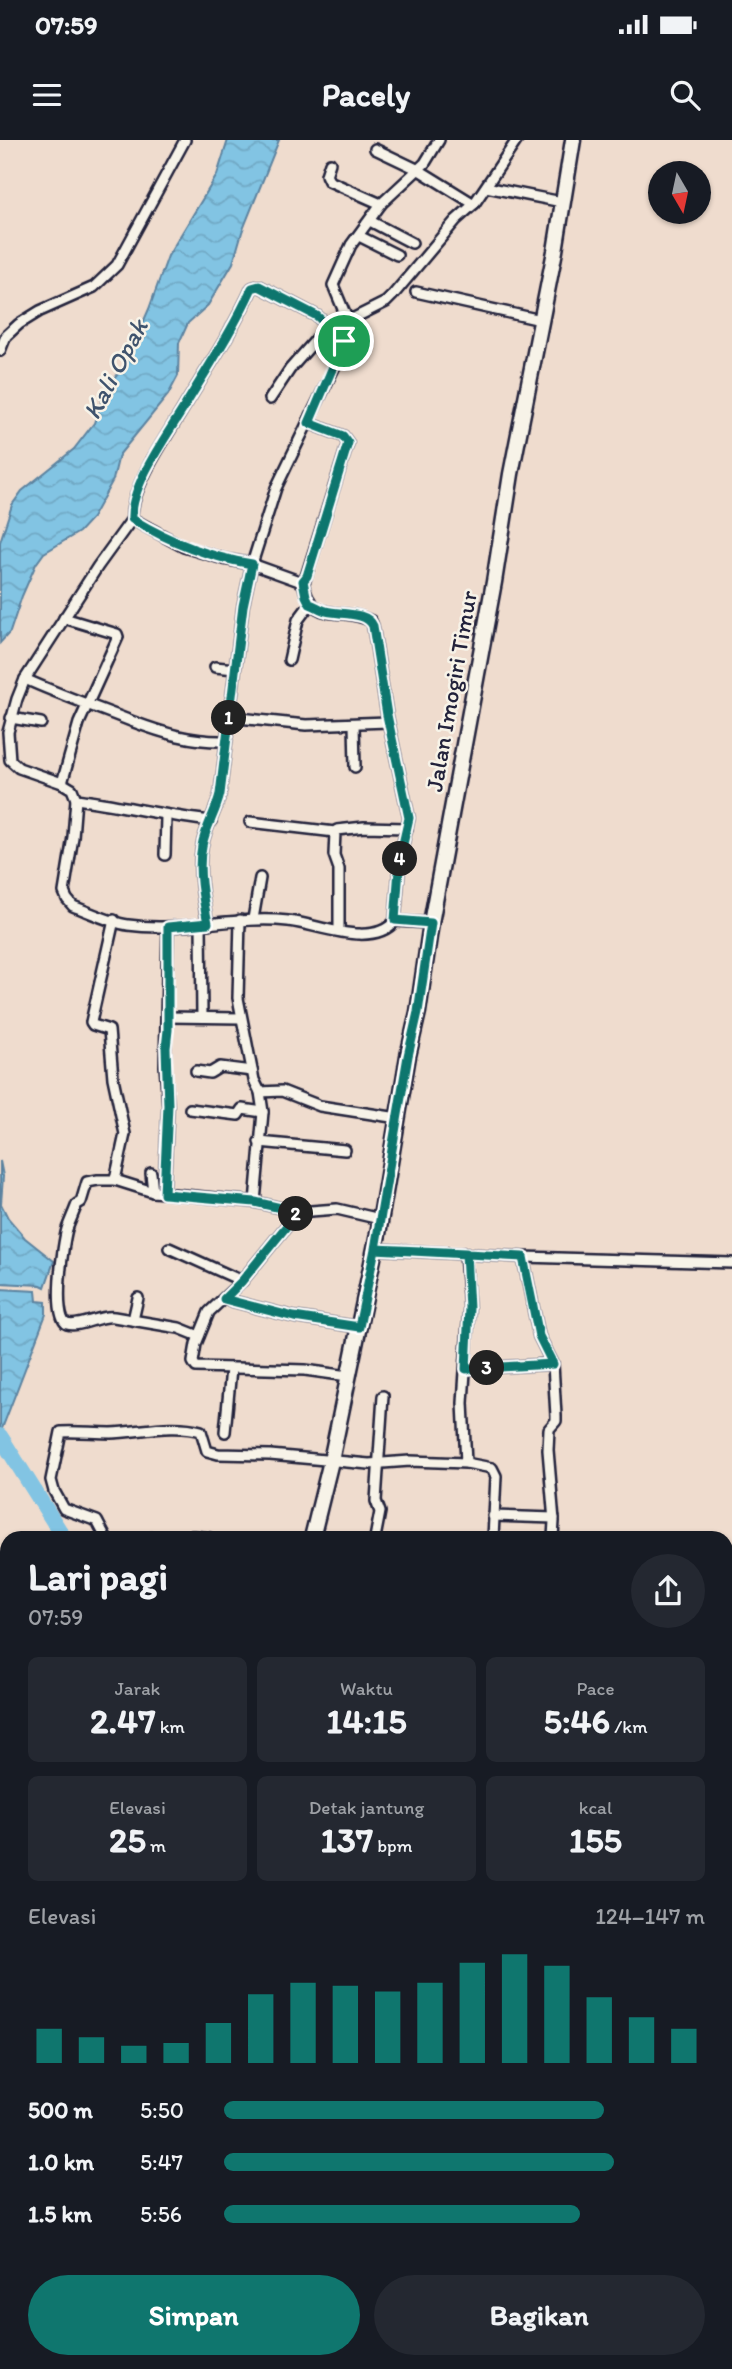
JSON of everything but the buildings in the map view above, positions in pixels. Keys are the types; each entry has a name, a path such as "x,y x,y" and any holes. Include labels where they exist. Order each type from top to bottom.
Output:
{"main road":[{"name":"Jalan Imogiri Timur","path":"314,1531 375,1249 511,474 573,140"}],"street":[{"path":"0,351 6,335 19,324 40,311 94,287 117,265 185,140"},
{"path":"202,1016 205,924 202,846 220,794 243,606 252,564 276,488 340,356 348,321 334,282 351,245 381,204 419,170 439,140"},
{"path":"348,321 386,302 469,201 486,187 517,140"},
{"path":"375,149 419,170 469,201"},
{"path":"330,163 326,175 329,181 381,204"},
{"path":"486,187 562,202"},
{"path":"370,222 412,243"},
{"path":"359,236 397,255"},
{"path":"309,423 343,436 348,443 307,576 303,581 310,604 327,611 364,617 371,621 388,722 409,818 400,857 395,920 389,928 378,933 365,934 291,921 253,919 168,927 126,925 73,906 64,891 76,799 72,789 19,768 10,760 8,732 25,679 132,519 134,503 145,473 236,322 252,288 259,286 317,316 344,341"},
{"path":"416,292 541,320"},
{"path":"270,399 290,369 329,329"},
{"path":"132,519 184,547 252,564 303,581"},
{"path":"289,660 298,620 310,604"},
{"path":"62,783 86,706 118,637 117,634 64,618"},
{"path":"215,667 235,669"},
{"path":"25,679 86,706 191,741 226,741"},
{"path":"229,717 306,725 388,722"},
{"path":"11,718 41,723"},
{"path":"354,724 355,767"},
{"path":"76,799 166,816 211,821"},
{"path":"166,816 166,855"},
{"path":"250,822 335,832 364,827 408,828"},
{"path":"335,832 334,855 339,869 339,931"},
{"path":"253,919 260,878"},
{"path":"114,920 90,1022 111,1033 109,1049 113,1078 125,1134 115,1180"},
{"path":"240,920 237,980 252,1070 260,1092 263,1112 255,1202"},
{"path":"395,920 431,923"},
{"path":"164,1194 168,1105 168,927"},
{"path":"168,1017 242,1018"},
{"path":"197,1070 210,1073 220,1067 252,1070"},
{"path":"260,1092 282,1091 320,1106 398,1118"},
{"path":"190,1109 238,1115 244,1109 263,1112"},
{"path":"259,1142 345,1150"},
{"path":"151,1173 153,1192"},
{"path":"199,1336 179,1328 105,1316 83,1323 66,1324 62,1320 58,1301 66,1231 77,1204 81,1202 84,1188 91,1180 115,1180 164,1194 255,1202 298,1212 337,1209 380,1219"},
{"path":"298,1212 242,1281 209,1312 194,1353 194,1365 231,1369 305,1370 348,1376"},
{"path":"169,1248 242,1281"},
{"path":"375,1249 523,1257 732,1263"},
{"path":"466,1253 469,1308 463,1403 466,1463"},
{"path":"523,1257 539,1336 553,1364 556,1421 550,1429 548,1450 553,1531"},
{"path":"133,1321 138,1298"},
{"path":"224,1299 294,1317 359,1327"},
{"path":"466,1369 553,1364"},
{"path":"225,1432 231,1369"},
{"path":"376,1531 380,1512 376,1501 383,1396"},
{"path":"102,1531 97,1521 64,1508 54,1491 51,1480 61,1432 195,1430 201,1432 207,1451 213,1453 379,1463 466,1463 494,1470 493,1531"},
{"path":"493,1516 554,1518"}],"water":[{"path":"228,140 279,140 242,232 233,263 208,305 188,323 179,343 178,376 168,395 119,455 113,480 92,518 79,532 44,553 36,564 10,632 0,643 0,542 12,505 22,491 74,449 94,423 105,391 124,366 168,256 217,175"},
{"path":"0,1161 3,1176 1,1204 8,1218 25,1238 54,1261 45,1287 0,1283"},
{"path":"0,1289 36,1291 37,1301 46,1302 46,1314 0,1434"}],"waterway":[{"path":"0,1436 60,1531"}],"route":[{"path":"344,341 309,423 343,436 348,443 307,576 303,581 304,590 310,604 327,611 364,617 371,621 373,626 394,755 401,772 409,818 400,857 395,920 431,923 418,1012 375,1249 466,1253 469,1308 466,1369 553,1364 539,1336 523,1257 466,1253 375,1249 359,1327 294,1317 224,1299 298,1212 255,1202 164,1194 168,1105 168,927 208,923 203,891 202,846 220,794 243,606 252,564 184,547 132,519 132,511 145,473 236,322 252,288 259,286 317,316 344,341"}],"water label":[{"name":"Kali Opak","path":"115,369"}]}
